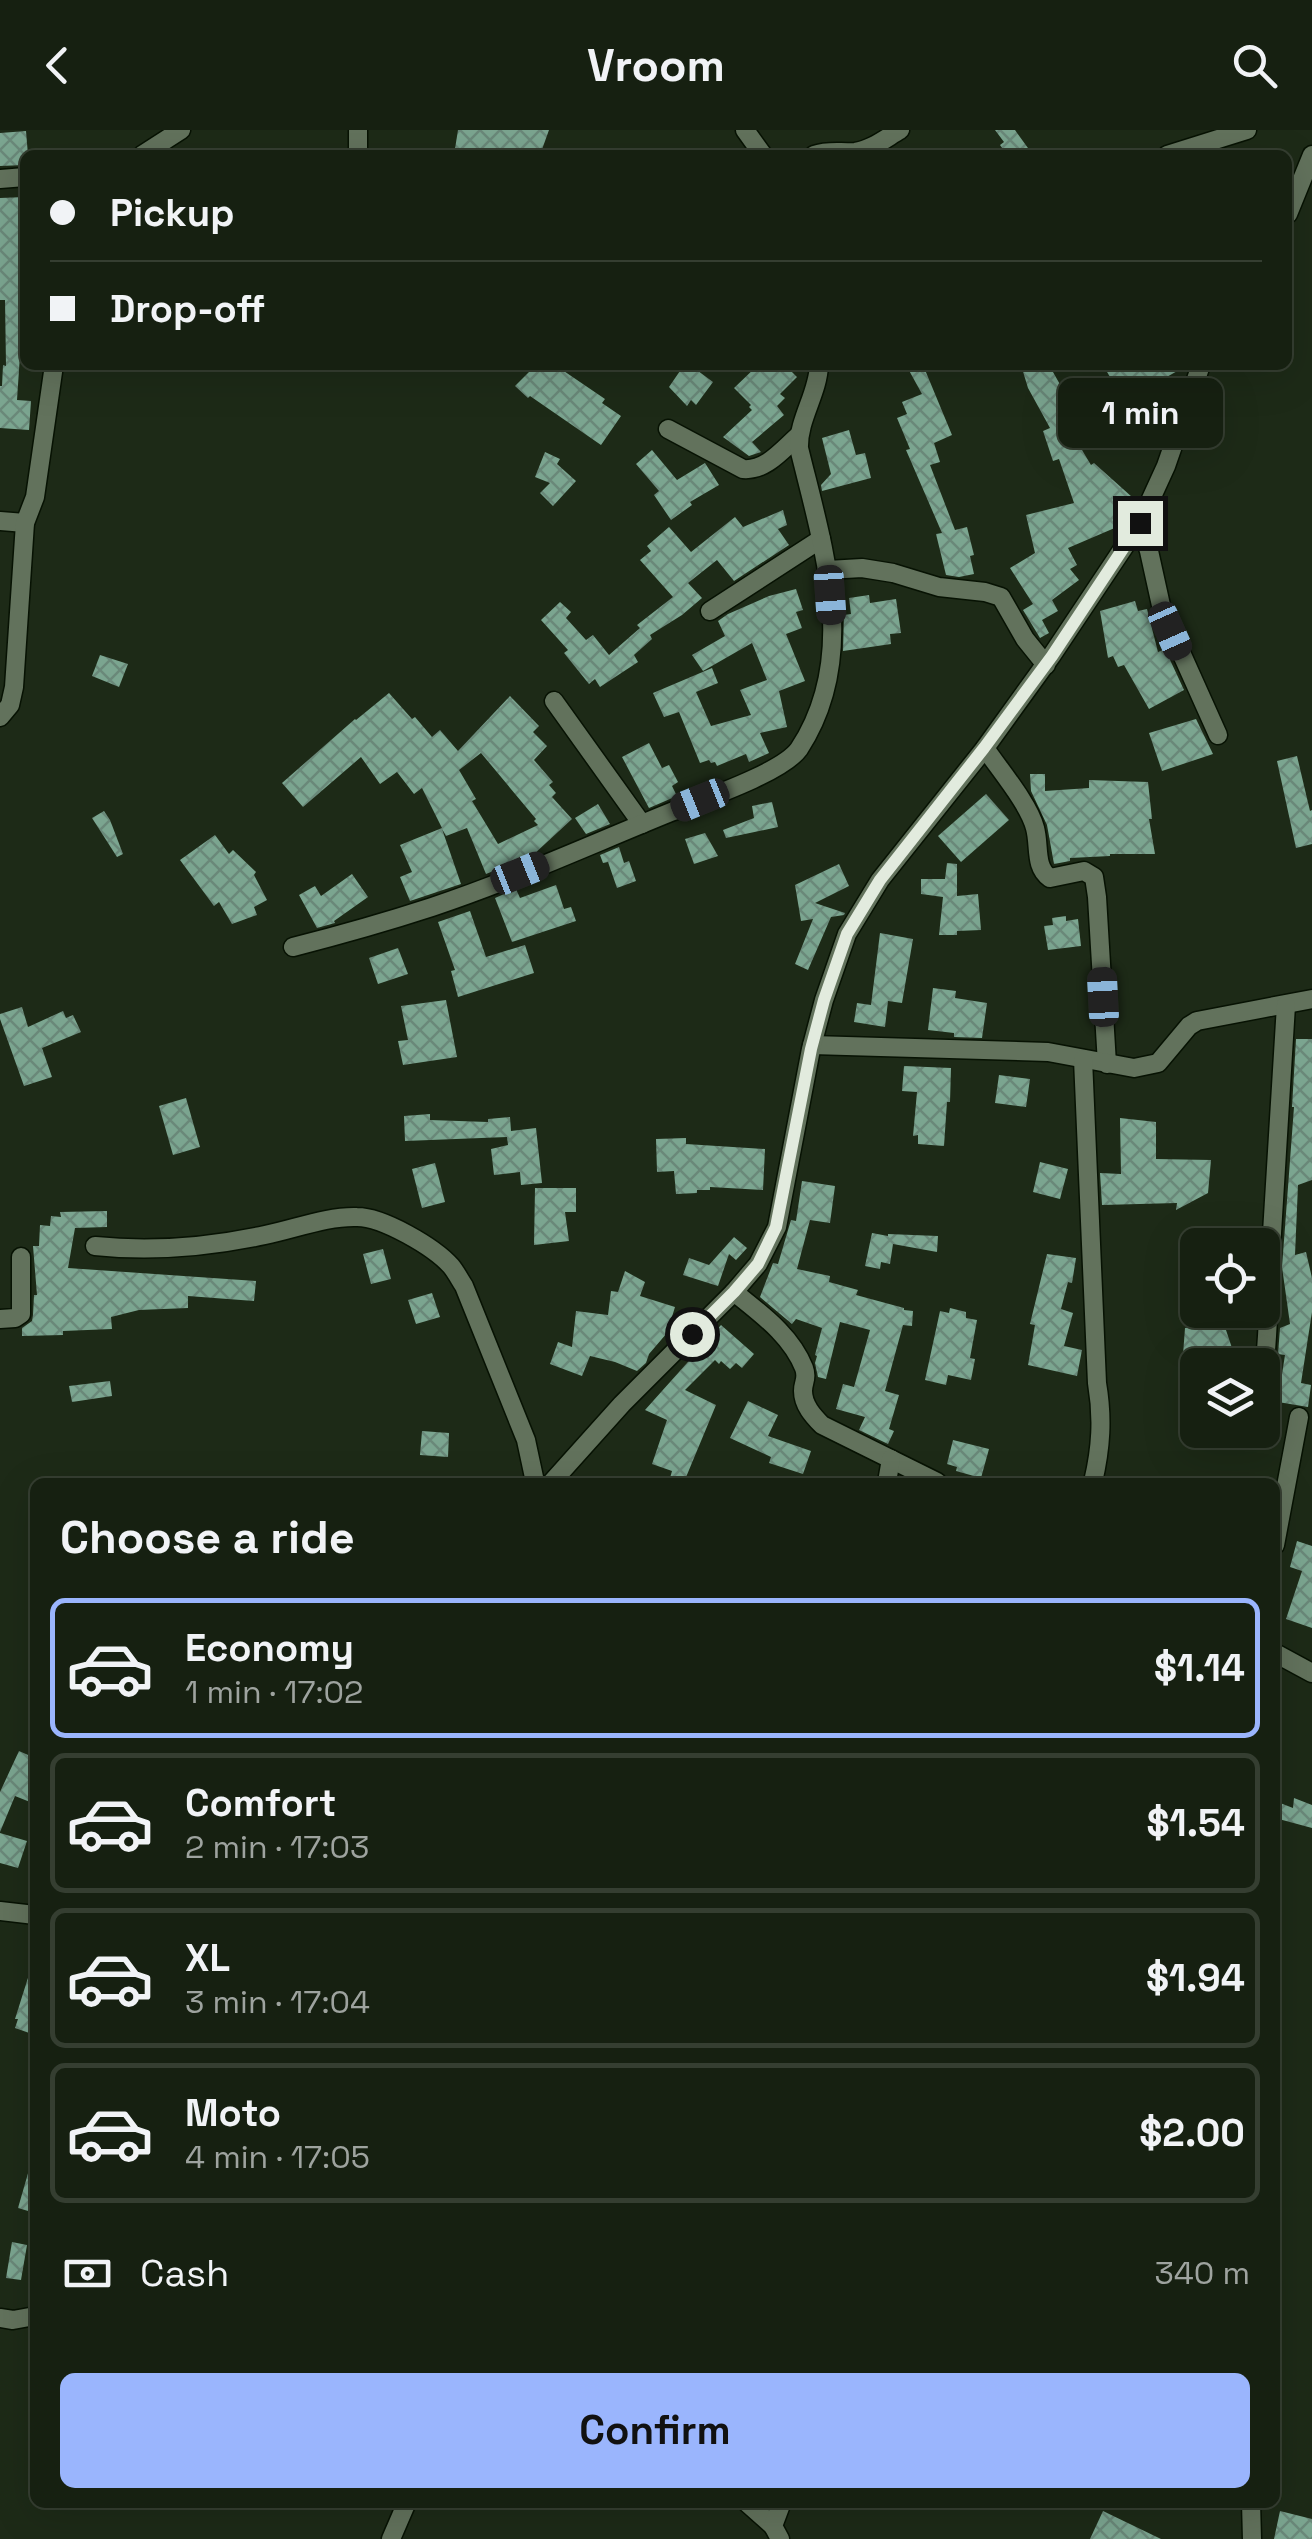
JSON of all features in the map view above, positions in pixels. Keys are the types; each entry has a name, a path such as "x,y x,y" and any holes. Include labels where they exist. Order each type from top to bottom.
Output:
{"street":[{"path":"862,150 900,130"},
{"path":"1183,150 1246,130"},
{"path":"149,150 175,132"},
{"path":"1292,204 1312,155"},
{"path":"0,717 10,705 14,687 25,523 35,497 53,370"},
{"path":"293,947 435,906 642,824 792,757 818,713 831,667 828,570 799,448 799,435 819,370"},
{"path":"556,1478 758,1264 776,1227 812,1045 847,934 880,880 1046,664 1140,523 1166,466 1199,370"},
{"path":"668,429 738,467 752,470 763,466 799,435"},
{"path":"0,521 25,523"},
{"path":"1140,523 1162,610 1218,735"},
{"path":"710,611 821,539"},
{"path":"828,570 862,568 1002,598 1025,639 1046,664"},
{"path":"554,702 642,824"},
{"path":"984,748 1031,816 1045,876 1084,871 1094,877 1107,1064"},
{"path":"812,1045 1048,1052 1134,1068 1158,1063 1197,1020 1312,1000"},
{"path":"1266,1348 1286,1005"},
{"path":"1083,1059 1097,1383 1102,1413 1100,1452 1093,1478"},
{"path":"96,1246 160,1250 262,1236 357,1216 388,1223 441,1257 464,1286 526,1440 534,1478"},
{"path":"0,1318 21,1314 21,1257"},
{"path":"734,1292 796,1350 807,1377 803,1392 809,1412 822,1425 930,1478"},
{"path":"1280,1519 1299,1418"},
{"path":"888,1478 892,1460"},
{"path":"1280,1656 1312,1673"},
{"path":"0,1911 30,1914"},
{"path":"0,2318 30,2317"},
{"path":"391,2539 404,2508"},
{"path":"752,2508 777,2532"},
{"path":"1251,2508 1252,2539"}],"building":[{"path":"458,130 549,130 542,150 455,150"},
{"path":"995,130 1015,130 1029,150 1004,150 1000,145 1004,142"},
{"path":"26,131 28,150 20,150 20,165 0,166 0,133"},
{"path":"20,197 17,400 31,401 29,430 0,428 0,386 3,365 6,366 5,300 0,300 0,198"},
{"path":"531,370 562,370 605,399 602,403 621,416 601,445 515,386"},
{"path":"681,370 697,370 713,382 696,405 691,400 687,406 669,387"},
{"path":"753,370 790,370 797,377 780,394 785,398 777,406 784,415 752,442 761,452 749,456 723,437 752,410 734,388"},
{"path":"909,370 925,370 952,435 934,443 940,462 930,465 955,530 967,527 974,574 946,575 936,534 942,533 906,450 910,449 897,418 907,414 902,402 922,394"},
{"path":"1023,370 1052,370 1076,405 1068,409 1091,465 1094,463 1132,497 1115,516 1117,527 1068,548 1077,565 1070,569 1079,580 1052,600 1058,611 1042,620 1049,633 1040,638 1023,610 1033,604 1010,568 1035,553 1026,515 1074,503 1059,459 1053,461 1043,431 1050,428"},
{"path":"1106,370 1179,370 1124,401"},
{"path":"849,430 856,455 865,453 871,478 822,491 821,485 831,474 822,438"},
{"path":"652,450 677,480 705,463 719,485 690,502 692,505 671,520 654,495 659,491 636,464"},
{"path":"545,452 560,459 557,464 576,481 553,506 540,493 550,483 535,477"},
{"path":"783,510 787,525 778,529 789,545 734,581 717,560 688,583 702,598 650,635 652,639 634,655 638,662 600,687 595,679 589,684 564,653 568,650 541,620 560,602 571,612 566,618 586,640 593,635 609,655 640,628 637,625 673,597 640,560 651,551 647,546 669,527 691,552 735,517 743,527"},
{"path":"796,589 803,610 796,612 802,628 786,634 805,681 779,691 787,727 760,733 769,753 749,762 746,754 717,766 709,760 700,763 679,712 664,717 653,693 712,668 718,683 696,692 711,726 751,715 740,690 767,680 752,643 703,671 692,655 725,636 718,621 728,614"},
{"path":"869,595 870,603 896,599 901,633 890,634 891,644 843,651 844,615 851,614 849,598"},
{"path":"1135,601 1138,611 1147,609 1158,652 1165,649 1184,690 1149,709 1124,665 1118,667 1113,656 1108,658 1100,611"},
{"path":"100,655 128,664 119,687 92,676"},
{"path":"389,693 432,737 440,730 458,751 510,696 539,726 533,732 547,746 534,760 553,782 549,785 556,793 552,797 572,819 532,856 486,874 467,828 446,836 442,829 461,884 410,901 400,877 412,872 400,845 442,828 422,788 414,794 397,772 380,784 361,757 303,807 282,783","holes":["481,753 538,825 498,844 459,770"]},
{"path":"1196,719 1213,754 1162,771 1149,733"},
{"path":"649,743 662,768 669,765 678,782 672,786 677,796 649,808 622,757"},
{"path":"1297,756 1312,810 1312,844 1296,848 1277,761"},
{"path":"1030,774 1045,774 1045,791 1089,788 1089,780 1148,782 1155,854 1110,854 1070,858 1054,864 1047,825 1031,791"},
{"path":"986,794 1009,820 961,862 938,836"},
{"path":"772,802 778,827 726,838 723,830 754,818 752,806"},
{"path":"598,804 610,824 586,834 575,818"},
{"path":"104,811 123,854 117,857 92,818"},
{"path":"705,833 718,856 694,864 685,839"},
{"path":"215,835 229,854 233,850 256,872 267,900 254,907 257,915 232,924 219,902 214,906 180,860"},
{"path":"619,847 636,881 617,888 608,862 603,863 600,855"},
{"path":"947,863 957,864 957,896 978,894 981,930 939,935 943,897 921,894 921,879 945,879"},
{"path":"839,864 849,886 815,903 845,913 831,917 808,970 795,964 813,919 801,921 795,885"},
{"path":"352,874 368,897 335,923 317,928 299,895 315,886 321,896"},
{"path":"556,885 564,909 571,907 576,921 512,942 495,898 516,889 520,898"},
{"path":"470,911 486,957 525,945 534,973 458,997 451,971 455,970 438,922"},
{"path":"1066,916 1066,921 1078,919 1081,946 1048,950 1044,926 1053,925 1052,918"},
{"path":"880,933 913,939 902,1003 888,1001 885,1027 854,1022 857,1003 871,1005"},
{"path":"398,948 408,974 378,984 369,958"},
{"path":"933,988 956,991 955,998 987,1003 982,1038 954,1037 954,1033 928,1030"},
{"path":"446,1000 457,1057 403,1065 398,1041 408,1040 401,1006"},
{"path":"22,1007 28,1027 63,1011 66,1018 73,1015 81,1032 42,1048 52,1077 24,1086 0,1019 0,1014"},
{"path":"1296,1039 1312,1039 1312,1180 1298,1185 1295,1255 1306,1252 1312,1278 1312,1312 1301,1383 1311,1385 1308,1407 1280,1402 1285,1355 1280,1354 1278,1348 1280,1328 1290,1324 1282,1267"},
{"path":"904,1066 951,1068 944,1146 918,1144 918,1135 913,1136 917,1092 902,1091"},
{"path":"999,1075 1030,1079 1026,1107 995,1103"},
{"path":"186,1098 200,1147 173,1155 159,1106"},
{"path":"430,1114 430,1120 488,1122 510,1117 511,1131 536,1128 542,1183 521,1185 520,1172 494,1175 491,1149 508,1145 507,1137 405,1141 404,1116"},
{"path":"1120,1118 1156,1122 1156,1159 1211,1160 1208,1193 1176,1210 1177,1203 1102,1205 1100,1173 1121,1174"},
{"path":"686,1138 686,1144 765,1149 763,1190 710,1187 697,1193 676,1194 674,1171 657,1172 656,1139"},
{"path":"1040,1162 1068,1169 1060,1199 1033,1192"},
{"path":"435,1163 445,1202 422,1208 412,1169"},
{"path":"802,1181 835,1186 830,1223 810,1220 797,1269 830,1276 829,1282 858,1290 856,1295 913,1311 912,1326 903,1325 885,1391 899,1395 889,1429 894,1431 888,1444 859,1430 865,1417 836,1409 843,1384 854,1387 870,1330 840,1322 826,1379 818,1377 815,1355 822,1328 796,1319 792,1324 760,1297 773,1263 778,1264 791,1220 796,1221"},
{"path":"535,1188 576,1188 576,1212 565,1212 569,1241 534,1245"},
{"path":"107,1211 107,1227 75,1228 68,1268 256,1281 254,1301 188,1296 188,1308 139,1310 111,1317 112,1329 22,1336 22,1328 32,1321 37,1295 33,1246 39,1246 40,1225 50,1226 51,1216 61,1217 60,1212"},
{"path":"872,1233 938,1236 937,1252 893,1244 890,1264 881,1262 880,1269 865,1266"},
{"path":"734,1237 747,1248 736,1260 729,1254 718,1286 683,1275 689,1258 709,1265"},
{"path":"383,1249 391,1279 371,1284 363,1254"},
{"path":"1047,1254 1076,1258 1072,1283 1068,1282 1061,1309 1073,1313 1064,1346 1082,1350 1077,1376 1028,1365 1035,1325 1030,1324"},
{"path":"625,1271 645,1282 640,1296 675,1307 667,1333 646,1363 637,1371 590,1356 582,1376 550,1364 558,1342 572,1347 576,1311 608,1315 611,1291 618,1292"},
{"path":"432,1293 440,1317 416,1324 408,1300"},
{"path":"950,1308 977,1320 970,1358 975,1359 971,1380 948,1375 946,1385 925,1380 940,1311 949,1313"},
{"path":"721,1325 754,1354 742,1368 736,1363 730,1369 715,1360 685,1390 716,1405 686,1478 670,1478 672,1471 652,1464 667,1420 645,1410"},
{"path":"1185,1328 1225,1328 1232,1348 1184,1348"},
{"path":"110,1381 112,1396 72,1402 69,1386"},
{"path":"748,1401 778,1415 768,1436 811,1451 803,1474 769,1463 771,1457 730,1438"},
{"path":"422,1431 449,1433 448,1457 420,1455"},
{"path":"953,1440 989,1449 981,1478 956,1471 957,1467 947,1464"},
{"path":"1297,1541 1312,1546 1312,1628 1286,1619 1302,1571 1290,1567"},
{"path":"19,1751 30,1756 30,1802 15,1796 0,1832 0,1792"},
{"path":"1294,1798 1312,1805 1312,1828 1280,1819 1280,1803 1293,1808"},
{"path":"0,1833 27,1841 18,1868 0,1863"},
{"path":"30,1971 30,2033 15,2028"},
{"path":"30,2166 30,2212 18,2208"},
{"path":"12,2242 27,2245 21,2280 6,2278"},
{"path":"1103,2511 1161,2539 1090,2539"},
{"path":"1280,2511 1312,2519 1312,2539 1274,2539"}],"route":[{"path":"692,1334 758,1264 776,1227 811,1049 847,934 880,880 1052,656 1140,523"}]}
